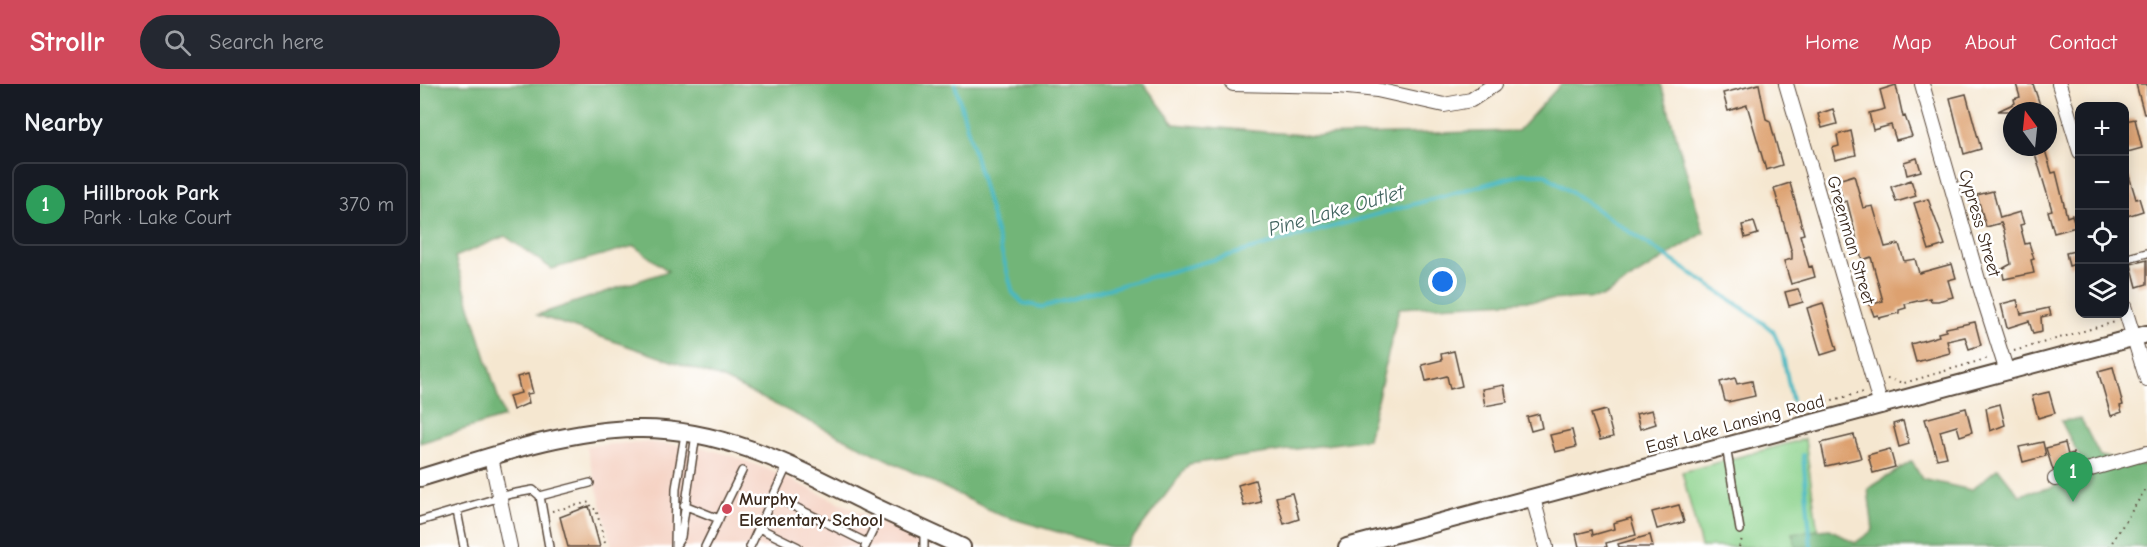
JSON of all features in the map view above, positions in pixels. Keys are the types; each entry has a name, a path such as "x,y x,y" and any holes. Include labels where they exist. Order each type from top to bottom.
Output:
{"street":[{"path":"1233,84 1338,86 1377,90 1444,105 1472,100 1496,84"},
{"name":"Greenman Street","path":"1786,84 1881,406"},
{"name":"Cypress Street","path":"1922,84 2007,372"},
{"path":"2059,84 2075,138"},
{"path":"2129,317 2140,335 2147,380"},
{"name":"East Lake Lansing Road","path":"1356,546 2140,335"},
{"path":"420,478 491,457 594,432 637,429 691,434 756,450 962,547"},
{"path":"2055,479 2147,453"},
{"path":"491,457 510,547"},
{"path":"1533,498 1546,547"}],"lane":[{"path":"2129,258 2147,254"},
{"path":"675,546 676,501 691,434"},
{"path":"675,546 681,537 691,434"},
{"path":"1726,446 1740,530"},
{"path":"750,547 789,464"},
{"path":"705,547 742,471"},
{"path":"540,496 590,483"},
{"path":"420,521 533,490 540,496 549,547"},
{"path":"773,496 866,545 882,510"},
{"path":"676,501 718,519"},
{"path":"457,512 464,547"},
{"path":"759,528 798,547"},
{"path":"924,529 924,547"}],"path":[{"path":"1809,406 1865,391 1887,379 1904,383 2002,355 2109,318"},
{"path":"2109,547 2147,488"},
{"path":"543,513 590,502 592,509 596,509 606,547"},
{"path":"1742,541 1744,547"}],"shaded area":[{"name":"Murphy Elementary School","path":"643,442 701,447 729,455 772,471 934,547 612,547 586,446"}],"green space":[{"path":"420,84 1144,84 1174,124 1313,136 1518,131 1561,84 1661,84 1704,233 1602,297 1399,308 1368,439 1189,464 1126,547 1109,547 1000,515 721,378 537,315 668,271 634,246 552,269 505,236 455,257 504,417 420,443"},
{"path":"2081,419 2100,456 2147,466 2147,547 1796,547 1792,533 1830,529 1855,543 1873,530 1868,489 1912,461 1922,479 1971,490 1998,468 2019,495 2053,487 2080,458 2061,421"},
{"path":"1805,439 1820,547 1701,547 1682,472"}],"building":[{"path":"1759,84 1766,119 1770,121 1782,165 1766,170 1747,105 1728,111 1723,93"},
{"path":"2016,84 2033,84 2039,102 2015,102 2014,99 2020,97"},
{"path":"2136,84 2147,84 2147,114 2144,114"},
{"path":"1896,85 1903,117 1905,116 1912,136 1896,140 1891,125 1873,130 1869,113 1885,109 1880,90"},
{"path":"1966,94 1981,149 1964,154 1950,98"},
{"path":"1833,109 1837,124 1822,128 1818,114"},
{"path":"2135,119 2142,148 2129,152 2129,120"},
{"path":"1851,131 1856,155 1835,160 1832,148 1839,146 1837,135"},
{"path":"2036,156 2047,156 2052,173 2056,172 2067,217 2072,215 2075,227 2054,233 2048,211 2052,210"},
{"path":"1917,158 1921,171 1907,175 1904,162"},
{"path":"1854,175 1863,208 1873,206 1885,247 1899,244 1904,261 1915,259 1919,273 1952,264 1956,278 1948,280 1953,297 1938,301 1931,301 1930,298 1905,304 1906,308 1899,310 1899,313 1879,318 1878,315 1874,316 1870,305 1883,301 1871,257 1862,260 1847,201 1843,202 1838,180"},
{"path":"2129,176 2136,199 2139,198 2143,211 2129,215"},
{"path":"1911,180 1916,196 1896,202 1891,187"},
{"path":"1790,183 1804,234 1800,235 1809,267 1812,266 1815,277 1791,284 1784,261 1792,259 1792,253 1774,188"},
{"path":"1993,191 2000,218 2020,212 2024,224 2020,225 2025,244 2029,243 2034,259 2031,260 2034,273 2004,279 2002,269 2011,264 2004,230 2001,223 1986,227 1977,195"},
{"path":"1928,199 1945,245 1929,250 1914,203"},
{"path":"1754,222 1758,234 1745,238 1742,225"},
{"path":"2075,251 2075,264 2069,266 2066,253"},
{"path":"2147,260 2147,284 2137,287 2131,264"},
{"path":"1798,289 1803,302 1789,306 1785,292"},
{"path":"2017,300 2021,314 2049,308 2051,315 2041,317 2042,332 2033,334 2029,321 2007,328 2001,304"},
{"path":"1823,303 1837,350 1821,355 1807,308"},
{"path":"1975,322 1981,345 1969,349 1965,337 1947,341 1950,353 1916,362 1911,344 1939,336 1938,333 1946,331 1946,328"},
{"path":"1454,351 1462,386 1450,389 1447,376 1426,381 1422,365 1442,360 1441,354"},
{"path":"2113,367 2123,405 2120,406 2122,412 2111,416 2098,371"},
{"path":"528,374 533,393 527,394 529,403 513,410 509,396 521,393 517,377"},
{"path":"1735,378 1737,384 1752,381 1755,396 1725,401 1720,382"},
{"path":"1504,385 1507,402 1485,406 1482,389"},
{"path":"2049,392 2055,413 2038,418 2032,396"},
{"path":"2000,404 2005,425 1990,431 1986,408"},
{"path":"1966,408 1972,432 1960,436 1957,426 1940,431 1947,457 1937,459 1925,419"},
{"path":"1606,410 1613,437 1600,440 1591,414"},
{"path":"1652,410 1656,424 1640,429 1636,414"},
{"path":"1539,414 1542,428 1531,431 1527,417"},
{"path":"1903,421 1909,444 1899,447 1893,424"},
{"path":"1572,430 1576,447 1555,452 1550,435"},
{"path":"1854,435 1861,458 1826,466 1821,443"},
{"path":"2043,442 2046,456 2023,462 2019,447"},
{"path":"2065,443 2068,455 2073,453 2076,464 2053,470 2046,448"},
{"path":"1890,449 1895,467 1873,473 1868,455"},
{"path":"1255,480 1261,502 1244,506 1238,485"},
{"path":"1292,493 1299,519 1284,524 1276,497"},
{"path":"1679,505 1684,522 1657,529 1652,512"},
{"path":"589,506 600,547 568,547 560,517"},
{"path":"1631,518 1636,535 1606,543 1607,547 1579,547 1576,534 1592,530 1593,535 1614,529 1613,523"},
{"path":"1650,535 1653,547 1619,547 1618,544"}],"waterway":[{"name":"Pine Lake Outlet","path":"955,84 1013,293 1023,303 1042,307 1523,174 1544,174 1753,315 1773,331 1782,351 1792,400"},
{"name":"Pine Lake Outlet","path":"1803,455 1811,547"}],"place":[{"name":"Hillbrook Park","path":"2073,502"},
{"name":"Murphy Elementary School","path":"727,509"}]}
